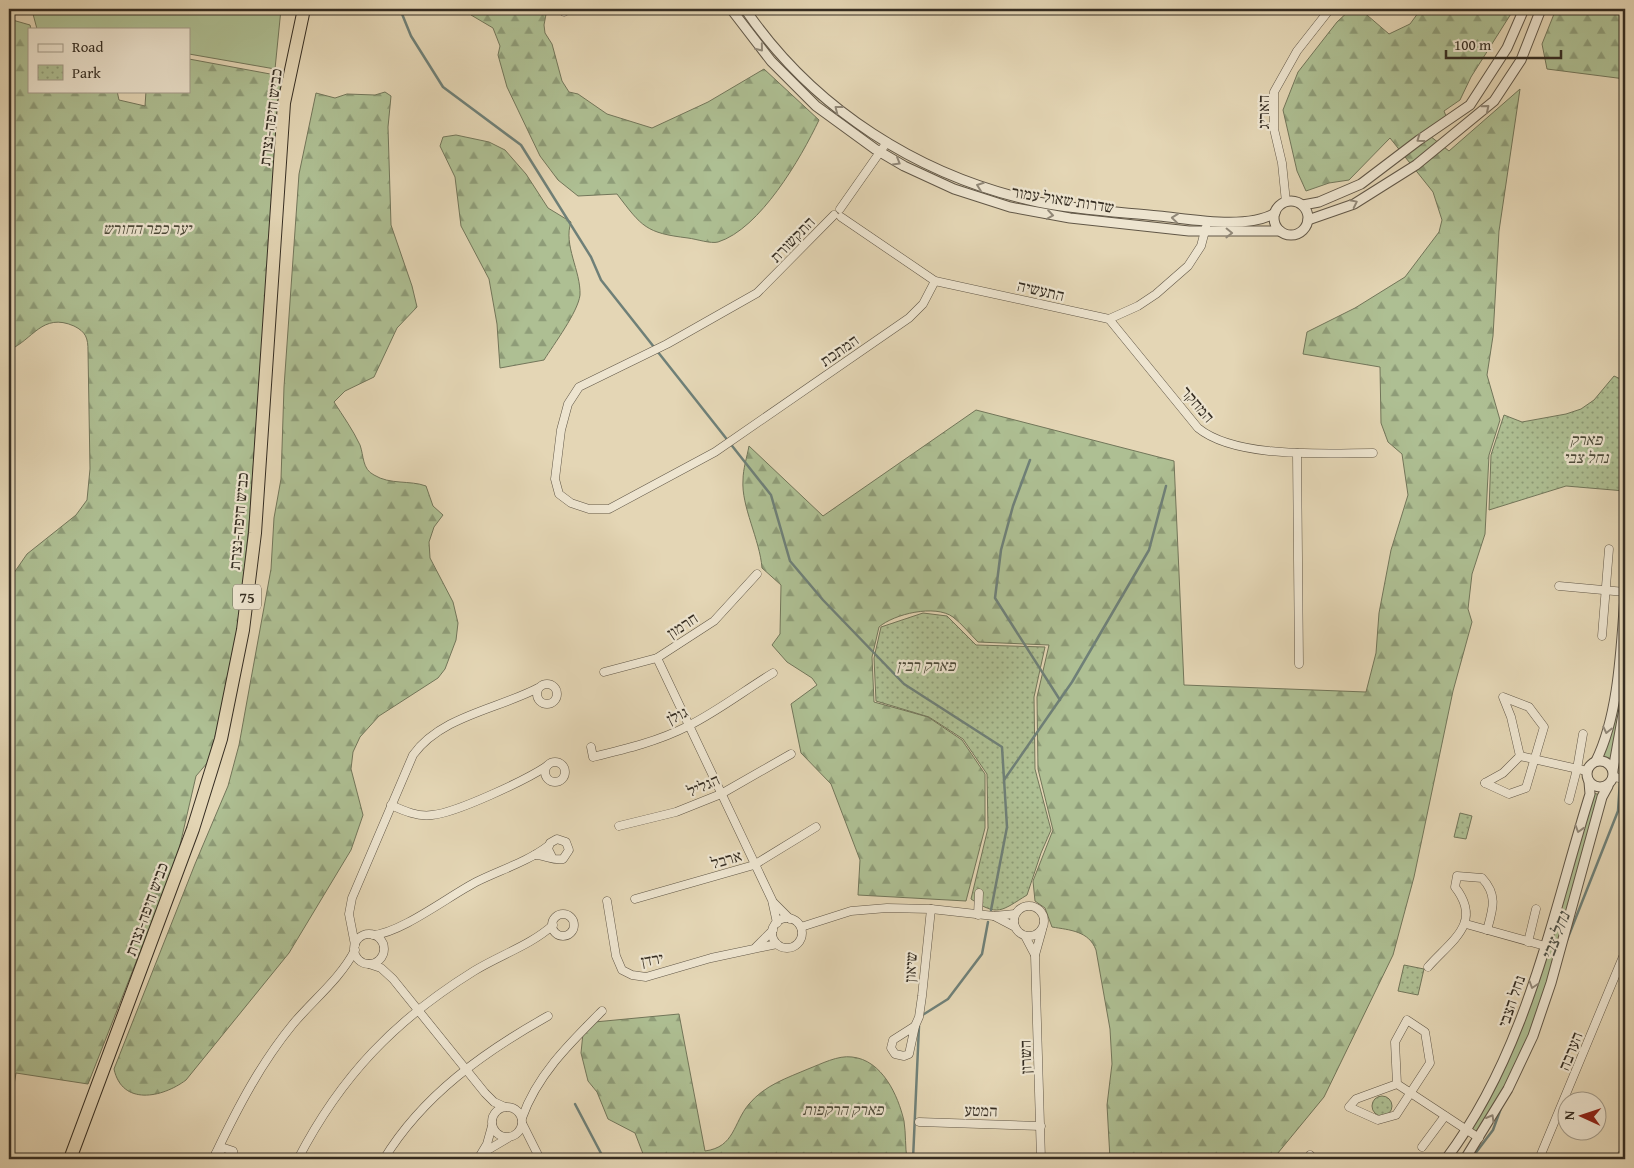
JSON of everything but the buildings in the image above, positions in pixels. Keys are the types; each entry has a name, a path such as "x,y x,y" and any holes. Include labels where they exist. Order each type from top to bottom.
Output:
{"highway":[{"name":"כביש חיפה-נצרת","path":"70,1159 193,829 221,739 243,630 255,533 284,104 304,9"}],"street":[{"name":"שדרות שאול עמור","path":"731,9 748,34 792,85 844,128 904,166 954,189 1019,209 1070,218 1205,232 1280,231"},
{"name":"שדרות שאול עמור","path":"745,9 779,54 801,77 850,119 910,156 958,178 1022,198 1072,206 1207,220 1258,220 1274,214"},
{"name":"האריג","path":"1286,202 1282,163 1274,129 1274,92 1297,51 1330,9"},
{"path":"1303,205 1308,220 1304,230 1299,234 1288,236 1280,231 1275,224 1274,214 1286,202 1298,202 1303,205 1319,202 1361,184 1419,140 1470,105 1507,48 1524,9"},
{"path":"1308,220 1354,204 1416,165 1494,101 1521,60 1541,9"},
{"name":"התקשורת","path":"747,432 715,452 609,509 589,509 571,503 559,494 555,479 561,430 568,404 579,387 667,344 757,293 838,214 887,142"},
{"name":"התעשיה","path":"838,214 935,281 1109,319"},
{"path":"1109,319 1138,306 1156,294 1188,266 1202,246 1207,220"},
{"name":"המתכת","path":"747,432 909,318 923,304 935,281"},
{"name":"המחקר","path":"1109,319 1198,428 1208,436 1239,446 1297,453 1373,453"},
{"path":"1297,453 1299,664"},
{"path":"1602,636 1609,549"},
{"name":"חרמון","path":"604,672 657,658 714,621 757,574"},
{"path":"1559,586 1606,590 1625,594 1616,686 1605,739 1596,762 1587,771"},
{"path":"657,658 754,866 772,900 800,927 802,937 794,947 783,947 777,944 773,938 775,926 772,900"},
{"name":"גולן","path":"591,747 593,757 634,747 689,726 773,673"},
{"path":"367,964 357,957 350,910 352,898 413,755 430,737 450,725 518,698 543,684 549,684 556,689 558,694 551,704 543,704 538,700 536,694 538,688"},
{"path":"1502,697 1529,707 1544,727 1526,788 1509,794 1485,783 1503,772 1520,756 1511,717 1502,697"},
{"path":"518,698 538,700"},
{"path":"1587,771 1589,782 1599,788 1608,786 1613,773 1624,720 1625,704"},
{"path":"1569,800 1577,769 1582,734"},
{"name":"הגליל","path":"619,826 676,812 721,794 791,754"},
{"path":"1520,756 1587,771"},
{"path":"391,805 417,815 439,814 529,777 551,762 558,762 563,765 566,773 560,782 529,777"},
{"path":"1596,762 1605,762 1613,773 1625,780"},
{"path":"546,766 545,772 548,779"},
{"name":"נחל הצבי","path":"1446,1159 1493,1083 1518,1031 1590,794 1589,782"},
{"name":"נחל הצבי","path":"1465,1159 1522,1062 1544,1007 1602,797 1608,786"},
{"name":"ארבל","path":"635,899 754,866 816,827"},
{"path":"215,1156 228,1128 269,1056 302,1014 347,965 358,939 400,926 472,885 534,855 552,841 564,840 569,847 565,857 560,860 534,855"},
{"path":"548,846 548,852 552,858"},
{"path":"1428,967 1466,924 1467,910 1463,898 1455,887 1457,876 1482,878 1492,888 1493,910 1487,930"},
{"path":"978,915 979,893"},
{"name":"ירדן","path":"607,901 616,956 622,970 632,975 646,977 756,947 777,944"},
{"path":"800,927 851,911 887,908 931,909 994,916 1015,914 1024,906 1038,908 1044,916 1042,930 1034,936 1025,936 1015,927 994,916"},
{"name":"שיאון","path":"915,1026 919,1017 922,996 931,909"},
{"path":"1528,942 1536,909"},
{"path":"350,910 354,924 380,939 393,978"},
{"path":"298,1159 313,1130 344,1084 384,1039 418,1009 480,967 537,937 553,925 557,917 562,914 573,920 573,928 570,933 537,937"},
{"path":"1015,914 1015,927"},
{"path":"775,926 783,919 790,919"},
{"path":"1466,924 1544,946"},
{"path":"553,925 559,935"},
{"path":"367,964 379,960 400,926"},
{"name":"ירדן","path":"756,947 775,926"},
{"name":"השרון","path":"1041,1159 1035,955 1042,930"},
{"name":"השרון","path":"1025,936 1035,955"},
{"name":"הערבה","path":"1539,1159 1625,952"},
{"path":"334,980 356,964 367,964 381,968 393,978 485,1093 494,1102 518,1112 533,1148 540,1159"},
{"path":"480,1156 510,1137 522,1122 531,1094 564,1050 602,1011"},
{"path":"384,1159 422,1109 466,1069 505,1040 548,1016"},
{"path":"1397,1084 1395,1042 1407,1020 1425,1032 1430,1063 1411,1092 1396,1115 1378,1120 1349,1107 1356,1099 1397,1084 1411,1092 1479,1138"},
{"path":"480,1156 492,1126 493,1116 485,1093"},
{"path":"493,1116 531,1094"},
{"path":"1422,1147 1445,1116"},
{"name":"המטע","path":"919,1122 1041,1126"},
{"path":"492,1126 498,1135 510,1137 533,1148"},
{"path":"228,1128 227,1141 235,1159"},
{"path":"215,1156 224,1148 230,1149"},
{"path":"1619,1159 1625,1150"}],"green space":[{"path":"14,9 281,9 275,69 190,54 190,28 37,28 33,14"},
{"path":"468,9 547,9 544,25 545,33 552,44 562,81 569,92 578,94 607,114 652,128 708,102 764,69 819,120 802,153 778,190 764,208 734,235 718,242 708,242 663,234 646,227 639,221 617,194 578,196 558,180 540,156 507,87 498,55 500,46 493,28 471,15"},
{"path":"1351,9 1360,9 1389,34 1410,24 1421,9 1514,9 1471,77 1460,100 1444,111 1446,116 1430,136 1449,151 1520,89 1499,231 1493,336 1487,375 1500,420 1489,455 1485,534 1472,574 1468,609 1472,622 1453,691 1414,877 1393,955 1324,1097 1273,1159 1110,1159 1107,1105 1112,1064 1110,1029 1096,950 1084,935 1052,927 1045,908 1035,901 1033,881 1053,830 1038,769 1037,697 1049,645 978,642 953,617 936,611 915,612 904,615 894,618 879,627 872,657 874,702 928,717 962,740 985,774 985,828 966,901 858,895 860,860 831,784 801,753 791,704 817,685 812,678 787,662 772,645 780,634 781,585 762,568 761,557 743,490 745,463 749,446 823,516 976,410 1174,461 1184,685 1366,692 1376,653 1379,613 1391,550 1408,495 1402,454 1388,442 1381,423 1380,367 1303,354 1307,332 1355,308 1405,277 1439,232 1442,220 1433,192 1390,138 1349,180 1329,183 1306,191 1297,171 1283,110 1298,72 1337,22"},
{"path":"1556,9 1625,9 1625,79 1547,69 1542,44"},
{"name":"יער כפר החורש","path":"9,19 30,25 31,28 28,28 28,92 117,92 119,100 145,106 146,92 190,92 190,59 281,76 250,513 241,607 225,701 208,762 196,776 177,858 88,1084 16,1073 9,1115 9,580 27,554 76,515 87,500 90,469 88,346 84,333 74,326 54,322 38,329 9,350"},
{"path":"385,92 391,96 388,127 391,225 412,286 417,307 397,328 374,377 345,391 334,402 360,445 367,469 380,478 426,486 433,506 443,515 434,527 429,542 430,558 453,602 458,623 456,640 445,669 438,678 379,716 360,737 353,752 351,769 363,815 351,850 289,953 186,1080 166,1091 155,1094 144,1095 134,1093 125,1089 118,1081 114,1069 228,786 239,745 271,569 274,518 281,479 284,387 299,174 316,93 335,98 347,94 375,95"},
{"path":"456,135 489,142 505,150 526,174 548,208 571,222 569,240 580,286 580,295 575,310 544,360 500,368 497,324 489,279 461,226 455,177 440,146 443,137"},
{"name":"פארק נחל צבי","path":"1614,376 1625,381 1625,491 1566,486 1489,510 1491,455 1504,415 1522,422 1566,414 1581,409 1594,400"},
{"path":"1625,612 1625,696 1612,759 1602,756"},
{"name":"פארק רבין","path":"923,613 947,616 976,645 1045,647 1034,697 1035,769 1051,830 1027,895 999,910 987,908 971,899 988,828 987,774 963,739 929,717 876,701 874,658 881,627"},
{"path":"1592,793 1602,795 1561,941 1528,1044 1480,1134 1470,1127 1512,1047"},
{"path":"1460,813 1472,816 1466,839 1454,837"},
{"path":"1404,965 1424,969 1418,995 1398,991"},
{"name":"פארק הרקפות","path":"679,1014 705,1151 715,1149 728,1139 749,1104 769,1087 824,1062 852,1057 872,1065 887,1080 893,1090 904,1121 907,1159 645,1159 635,1133 608,1119 597,1092 588,1081 581,1053 584,1023"},
{"path":"1382,1096 1389,1099 1392,1106 1389,1113 1382,1116 1375,1113 1372,1106 1375,1099"}],"waterway":[{"path":"400,9 411,36 443,87 521,145 591,257 601,280 771,495 790,561 823,600 904,684 1002,747 1007,827 991,910"},
{"path":"1030,460 1013,506 1001,550 995,598 1060,700"},
{"path":"1004,780 1072,682 1149,550 1166,486"},
{"name":"נחל צבי","path":"1567,940 1618,811 1623,735"},
{"path":"921,1016 948,999 982,954 988,922"},
{"path":"913,1159 919,1026"},
{"path":"575,1104 604,1159"},
{"name":"נחל צבי","path":"1471,1159 1493,1130 1501,1108"}]}
